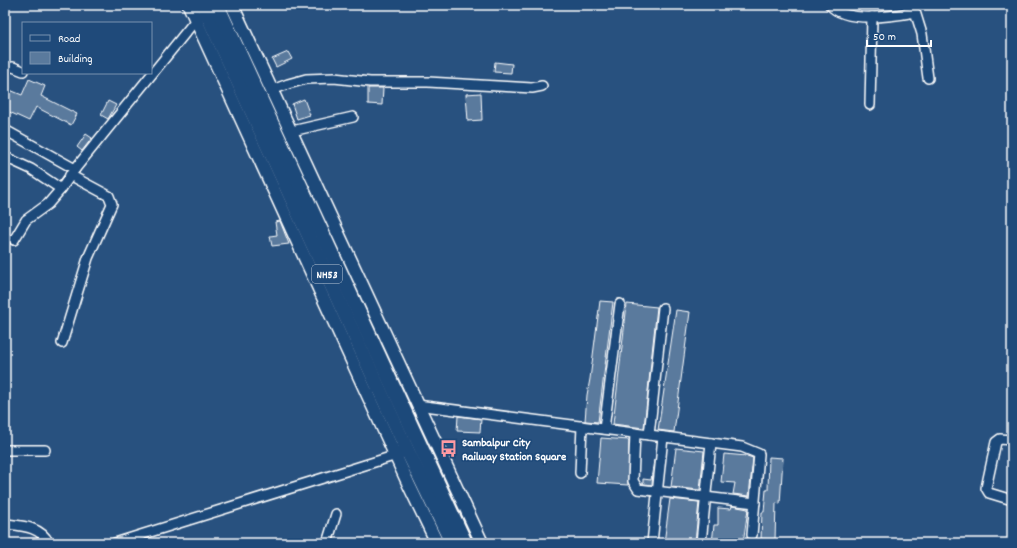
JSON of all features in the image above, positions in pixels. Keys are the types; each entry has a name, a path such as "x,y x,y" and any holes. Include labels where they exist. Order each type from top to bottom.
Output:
{"highway":[{"name":"NH53","path":"208,6 428,443 465,543"},
{"name":"NH53","path":"208,6 402,454 452,543"}],"main road":[{"path":"189,5 402,454 437,543"},
{"path":"232,5 417,405 428,443 482,543"}],"street":[{"path":"830,5 844,13 872,17 886,17 914,9 922,34 928,78"},
{"path":"14,240 26,220 48,204 61,189 73,172 208,6"},
{"path":"870,105 872,17"},
{"path":"5,68 13,68 22,71"},
{"path":"272,90 306,79 334,78 370,82 428,82 532,88 542,86"},
{"path":"292,132 352,117"},
{"path":"5,130 109,196 112,204 88,258 62,343"},
{"path":"5,156 31,169 61,189"},
{"path":"604,429 620,304"},
{"path":"649,435 663,308"},
{"path":"417,405 711,443 742,448 759,454 752,535"},
{"path":"580,473 582,426"},
{"path":"635,433 633,481 634,486 638,489 755,503"},
{"path":"652,543 663,437"},
{"path":"1012,440 1000,439 996,442 986,488 989,493 1012,500"},
{"path":"115,543 402,454 428,443"},
{"path":"701,543 711,443"},
{"path":"5,450 44,450"},
{"path":"327,543 336,514"},
{"path":"5,524 37,530 46,538 48,543"}],"shaded area":[{"path":"37,535 39,543 11,543"}],"building":[{"path":"288,52 292,59 276,67 272,59"},
{"path":"495,62 512,64 511,73 494,72"},
{"path":"29,79 45,86 41,96 77,114 71,125 36,107 29,121 5,110 5,88 22,95"},
{"path":"368,88 383,88 382,105 368,104"},
{"path":"481,93 482,120 468,121 466,94"},
{"path":"304,99 310,115 297,119 292,104"},
{"path":"108,101 116,105 108,119 101,115"},
{"path":"86,134 92,138 82,151 77,147"},
{"path":"280,221 289,244 272,246 270,236 277,235 275,222"},
{"path":"600,301 613,302 598,422 585,421 587,395"},
{"path":"627,304 657,307 644,428 613,424"},
{"path":"676,310 690,312 674,432 658,430"},
{"path":"458,416 481,419 480,432 457,431"},
{"path":"601,438 629,440 628,485 597,483"},
{"path":"676,448 704,451 700,490 671,487"},
{"path":"724,454 753,458 749,496 733,494 735,483 721,482"},
{"path":"769,457 783,458 780,504 776,503 775,540 761,539 762,512 764,512 766,490 768,490"},
{"path":"654,460 652,485 643,484 643,479 651,480"},
{"path":"670,499 699,502 695,543 664,543"},
{"path":"732,506 748,509 743,543 712,543 714,525 718,525 718,508 731,509"}],"place":[{"name":"Sambalpur City Railway Station Square","path":"449,449"}]}
